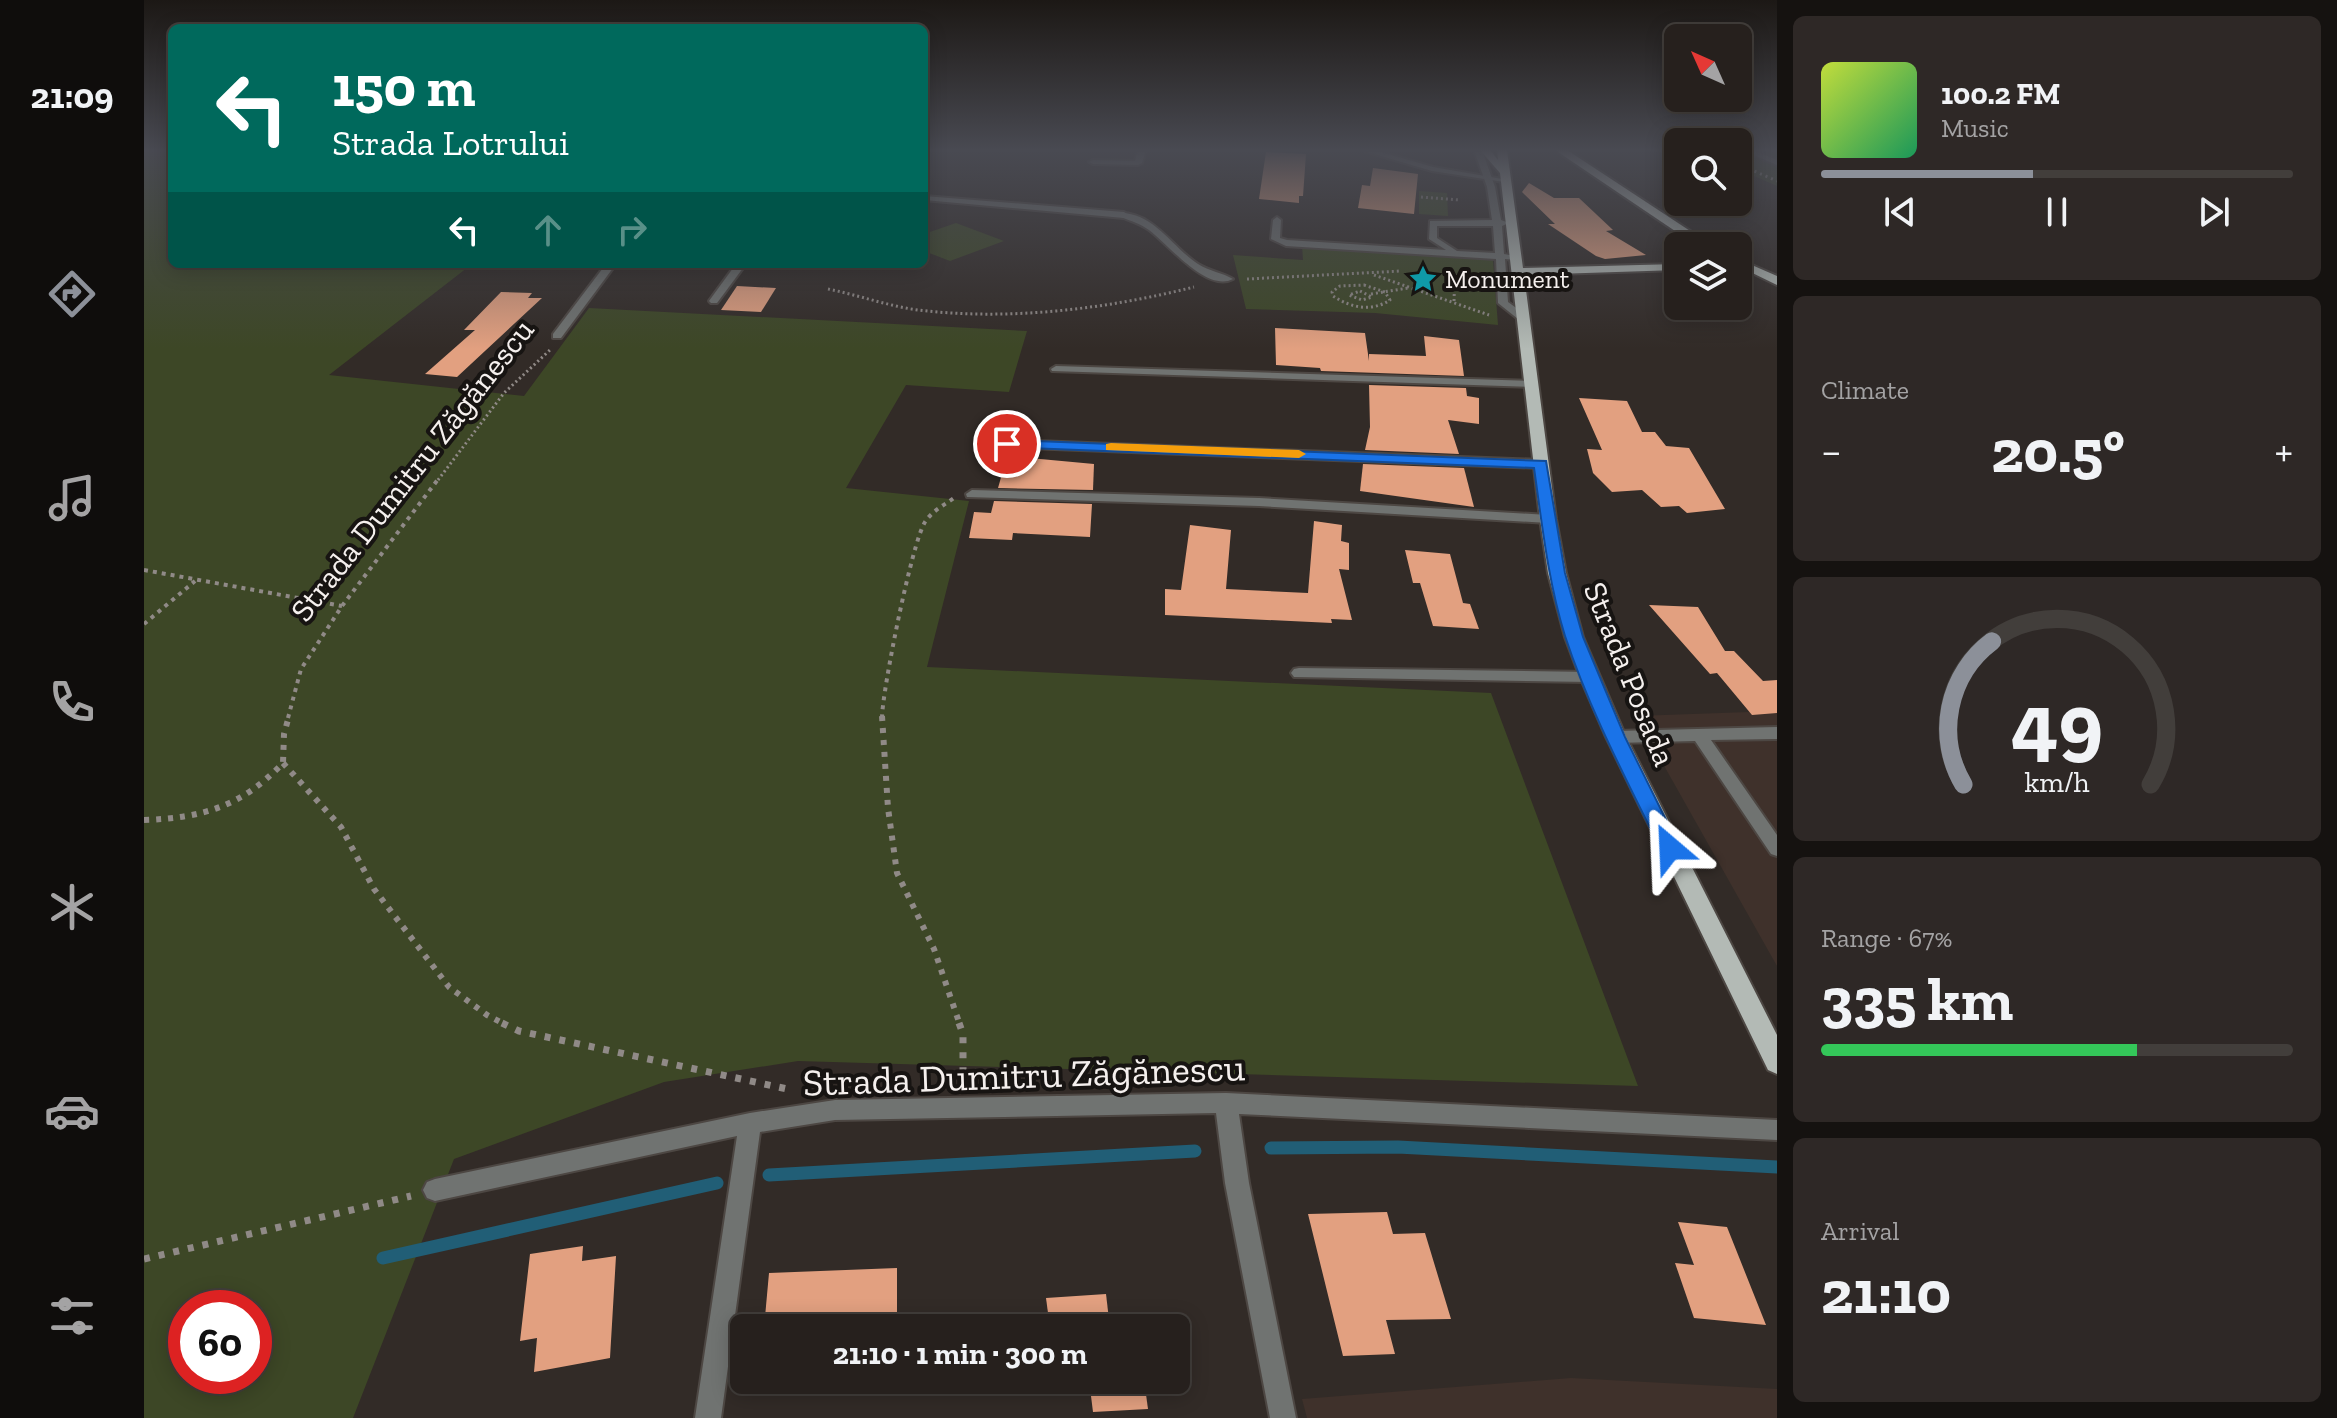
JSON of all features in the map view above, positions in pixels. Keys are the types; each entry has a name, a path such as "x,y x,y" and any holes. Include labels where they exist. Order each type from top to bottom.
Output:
{"main road":[{"name":"Strada Posada","path":"1509,216 1548,519 1557,573 1574,637 1616,737 1777,1062"},
{"path":"1656,216 1683,232"},
{"path":"1517,272 1664,267"},
{"path":"1752,270 1777,281"}],"street":[{"path":"1126,216 1162,233 1194,269 1228,279"},
{"path":"1495,216 1503,303 1523,323"},
{"path":"1277,220 1275,239 1281,242 1515,257"},
{"path":"1461,254 1435,241 1431,224 1510,223"},
{"name":"Strada Dumitru Zăgănescu","path":"557,336 608,268"},
{"path":"714,301 738,268"},
{"path":"1056,369 1532,384"},
{"path":"1007,444 1541,464"},
{"path":"972,494 1259,502 1548,519"},
{"path":"1299,673 1590,677"},
{"path":"1616,737 1777,733"},
{"path":"1700,736 1777,849"},
{"path":"1226,1103 1237,1183 1283,1418"},
{"name":"Strada Dumitru Zăgănescu","path":"435,1190 750,1123 835,1110 1226,1103 1777,1130"},
{"path":"708,1418 750,1123"}],"path":[{"path":"1454,301 1461,254"},
{"path":"828,289 914,310 975,311 1132,300 1228,279 1371,275 1413,270"},
{"path":"1371,275 1523,323"},
{"path":"1342,276 1353,292 1370,295 1413,288"},
{"path":"1348,285 1364,285 1385,292 1390,300 1381,306 1354,306 1333,296 1335,289 1348,285"},
{"path":"1353,292 1349,295 1358,300 1371,299 1370,295"},
{"name":"Strada Dumitru Zăgănescu","path":"283,763 284,734 301,669 342,606 504,393 553,347 557,336"},
{"path":"963,1107 963,1034 934,949 897,873 888,808 882,713 905,593 924,523 952,498 972,494"},
{"path":"144,570 342,606"},
{"path":"144,624 196,581"},
{"path":"144,820 172,820 211,810 254,792 283,763 341,827 374,889 449,987 487,1015 519,1031 793,1090 835,1110"},
{"path":"144,1259 435,1190"}],"shaded area":[{"path":"1777,711 1777,966 1636,716"},
{"path":"1571,1378 1777,1389 1777,1418 1307,1418 1302,1399"}],"green space":[{"path":"144,216 168,216 168,268 467,268 329,375 524,396 589,308 1027,331 1009,392 906,385 846,488 969,501 927,667 1491,693 1638,1086 798,1061 664,1082 454,1159 353,1418 144,1418"},
{"path":"956,223 1004,241 950,261 928,253 928,233"},
{"path":"1302,246 1493,260 1498,325 1375,313 1246,309 1233,255 1303,260"}],"building":[{"path":"1547,216 1598,216 1613,230 1606,231 1646,255 1605,259 1596,256 1548,224 1555,224"},
{"path":"737,286 776,288 761,312 721,310"},
{"path":"501,292 532,293 528,298 542,298 457,377 425,374 475,330 464,330"},
{"path":"1275,328 1365,333 1369,361 1369,354 1426,356 1424,336 1459,340 1464,376 1321,371 1320,368 1276,365"},
{"path":"1369,385 1466,388 1467,396 1479,398 1479,424 1448,420 1459,454 1365,450 1370,427"},
{"path":"1579,398 1627,401 1642,432 1655,432 1666,446 1689,448 1725,509 1687,513 1679,506 1661,507 1642,490 1612,492 1593,473 1587,449 1602,450"},
{"path":"1007,456 1094,464 1093,490 998,488"},
{"path":"1363,464 1464,468 1474,507 1360,491"},
{"path":"994,501 1092,504 1090,537 1013,533 1012,540 969,538 974,512 991,513"},
{"path":"1314,521 1342,525 1341,541 1349,543 1349,570 1339,569 1352,620 1331,619 1332,623 1165,615 1165,589 1181,590 1190,525 1231,530 1226,589 1308,593"},
{"path":"1405,550 1450,554 1463,603 1470,604 1479,629 1433,626 1420,583 1413,583"},
{"path":"1649,605 1698,607 1725,651 1734,651 1763,681 1777,680 1777,713 1752,715 1717,673 1710,674"},
{"path":"1387,1212 1393,1234 1425,1233 1451,1319 1386,1320 1395,1354 1343,1356 1308,1214"},
{"path":"1678,1222 1727,1227 1766,1325 1694,1318 1675,1263 1694,1265"},
{"path":"583,1246 582,1261 616,1256 610,1358 534,1372 537,1338 520,1341 530,1254"},
{"path":"897,1268 897,1314 765,1314 769,1273"},
{"path":"1106,1294 1108,1314 1048,1314 1046,1298"},
{"path":"1091,1394 1146,1394 1148,1409 1093,1412"}],"waterway":[{"path":"1271,1148 1398,1147 1777,1167"},
{"path":"769,1175 1195,1151"},
{"path":"383,1258 717,1183"}],"slow traffic":[{"path":"1111,447 1299,454"}],"place":[{"name":"Monument","path":"1423,279"}],"route":[{"path":"1007,444 1541,464 1557,573 1574,637 1616,737 1670,848"}]}
